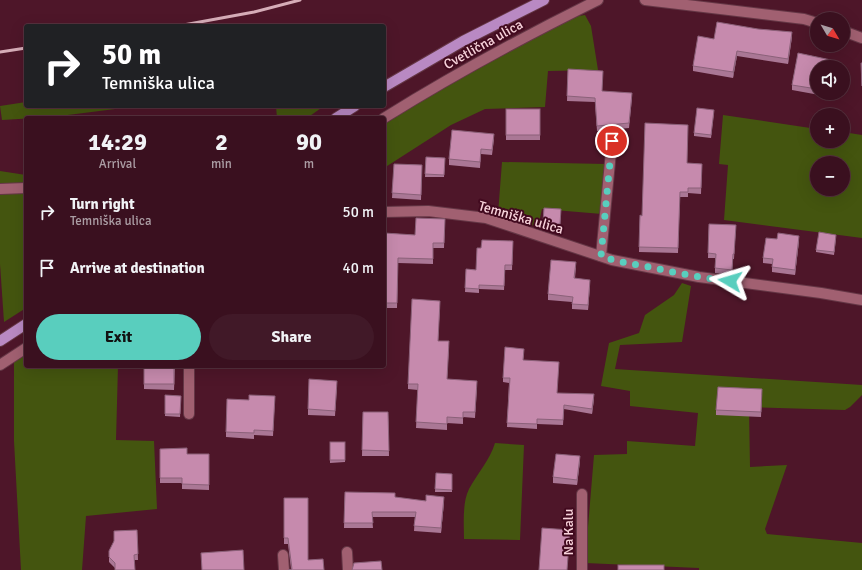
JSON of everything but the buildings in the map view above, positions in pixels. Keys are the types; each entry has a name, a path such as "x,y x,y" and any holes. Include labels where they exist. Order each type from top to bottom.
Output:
{"main road":[{"path":"386,86 463,41 544,0"},
{"path":"339,116 352,108"},
{"path":"0,341 24,325"}],"street":[{"name":"Cvetlična ulica","path":"386,117 450,77 529,35 584,3 598,0"},
{"path":"646,0 810,21"},
{"path":"850,33 862,38"},
{"path":"601,256 612,141"},
{"path":"0,189 24,188"},
{"name":"Temniška ulica","path":"386,212 428,211 486,218 612,260 699,277 862,300"},
{"path":"0,365 24,349"},
{"path":"189,368 189,414"},
{"name":"Na Kalu","path":"582,494 582,570"},
{"path":"347,552 348,570"},
{"path":"283,555 284,570"}],"green space":[{"path":"585,15 591,26 598,70 548,71 545,107 485,109 451,125 386,167 386,123 430,96 573,17"},
{"path":"24,102 24,108 123,108 60,116 24,116 24,119 2,120 0,106"},
{"path":"276,108 321,108 310,116 277,116"},
{"path":"723,115 810,128 810,148 850,148 850,133 862,135 862,238 724,220 728,165 719,164"},
{"path":"502,162 606,164 602,214 542,209 538,227 498,214"},
{"path":"0,171 24,175 24,309 4,322 0,264"},
{"path":"682,283 691,286 682,342 620,345 615,369 862,385 862,395 845,410 749,407 750,467 787,465 765,529 767,534 862,543 862,570 699,570 699,568 585,563 594,455 627,454 627,441 695,446 698,413 630,406 630,391 601,386 609,343 639,333 645,315 674,295"},
{"path":"24,355 24,368 118,368 116,440 154,441 157,509 86,516 82,570 21,570 14,441 14,362"},
{"path":"495,443 524,445 520,540 464,539 465,501 472,483 490,455"}],"railway":[{"path":"189,24 254,12 300,0"},
{"path":"0,52 24,48"}],"route":[{"path":"612,141 601,256 626,263 699,277 730,281"}]}
